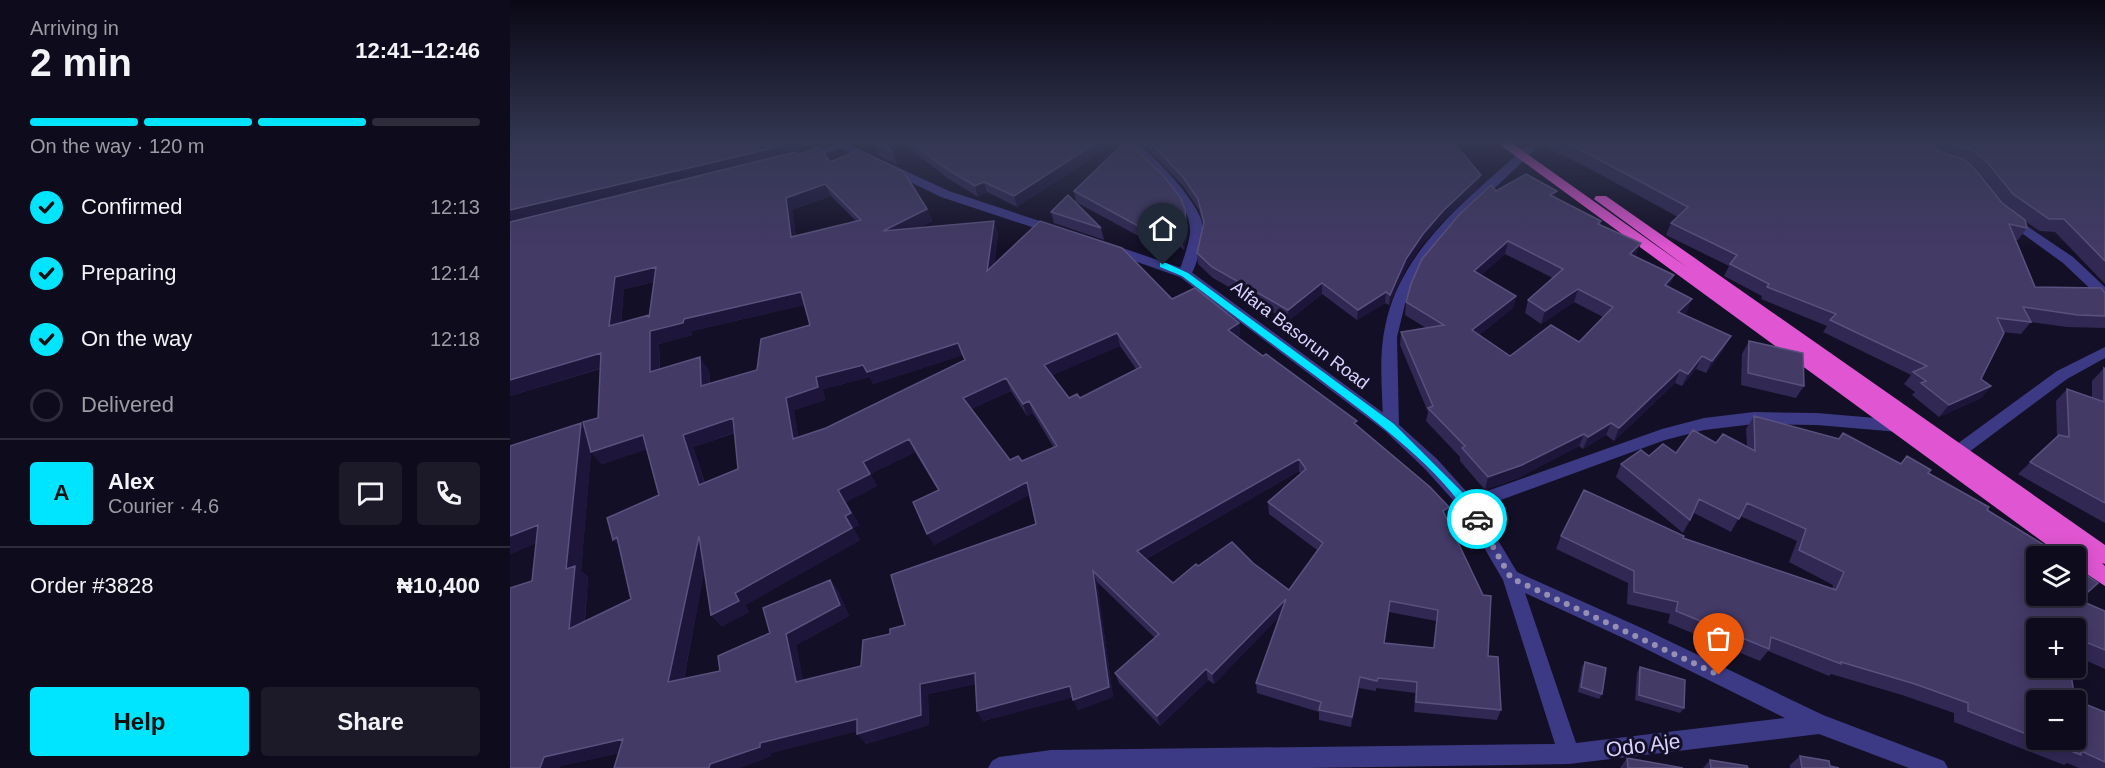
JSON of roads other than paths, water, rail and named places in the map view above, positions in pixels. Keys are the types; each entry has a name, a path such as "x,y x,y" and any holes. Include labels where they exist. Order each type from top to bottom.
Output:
{"highway":[{"path":"1568,177 1899,426 2105,577"},
{"path":"1570,177 2105,556"}],"street":[{"path":"908,177 945,194 1065,233"},
{"path":"1165,177 1194,217 1196,236 1185,274"},
{"path":"1391,427 1392,326 1402,289 1421,259 1448,225 1497,177"},
{"path":"1999,211 2068,260 2105,295"},
{"name":"Alfara Basorun Road","path":"1097,244 1185,274 1391,427 1431,464 1468,505 1511,578 1570,761"},
{"path":"1959,451 2062,375 2105,352"},
{"path":"1468,505 1662,435 1704,424 1754,418 1817,419 1899,426"},
{"name":"Odo Aje","path":"1511,578 1639,636 1819,724 1937,768"},
{"name":"Odo Aje","path":"999,768 1051,761 1570,761 1819,724"}]}
